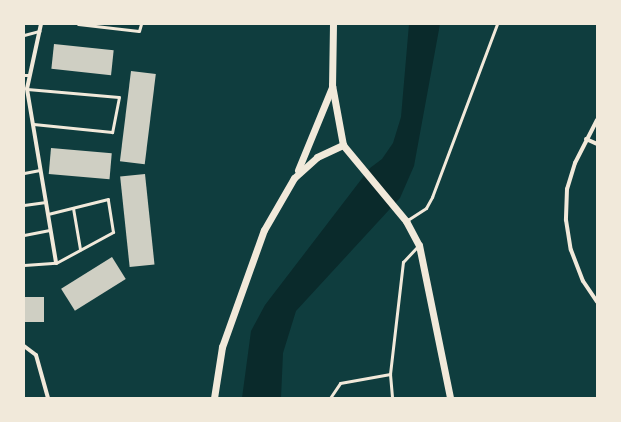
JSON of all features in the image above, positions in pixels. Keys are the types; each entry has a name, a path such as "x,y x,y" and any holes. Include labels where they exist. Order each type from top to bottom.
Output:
{"street":[{"path":"41,24 27,89 56,262"},
{"path":"333,24 332,85 343,145 361,171 396,208 406,221 418,245 450,398"},
{"path":"214,398 217,369 230,320 264,230 294,178 320,122 332,85"},
{"path":"597,120 586,139 567,189 566,220 571,250 583,281 597,302"},
{"path":"586,139 597,144"},
{"path":"294,178 317,157 343,145"},
{"path":"24,346 36,355 48,398"}],"lane":[{"path":"78,24 139,31 141,24"},
{"path":"406,221 426,208 432,197 497,24"},
{"path":"24,35 39,31"},
{"path":"24,75 29,75"},
{"path":"27,89 119,97 112,132 33,124"},
{"path":"24,106 30,106"},
{"path":"24,173 40,170"},
{"path":"24,265 56,262 112,232 108,199 48,214"},
{"path":"24,205 46,202"},
{"path":"73,208 80,249"},
{"path":"24,235 50,230"},
{"path":"392,398 390,374 404,262 418,245"},
{"path":"330,398 340,383 390,374"}],"water":[{"path":"409,24 440,24 414,166 400,198 296,311 283,353 281,398 242,398 251,331 265,305 370,168 382,159 393,143 401,117"}],"building":[{"path":"54,44 114,50 111,75 51,69"},
{"path":"131,71 156,74 145,164 120,161"},
{"path":"51,148 112,153 110,179 49,174"},
{"path":"145,174 155,265 130,267 120,177"},
{"path":"112,257 126,279 75,311 61,289"},
{"path":"24,297 44,297 44,322 24,322"}]}
